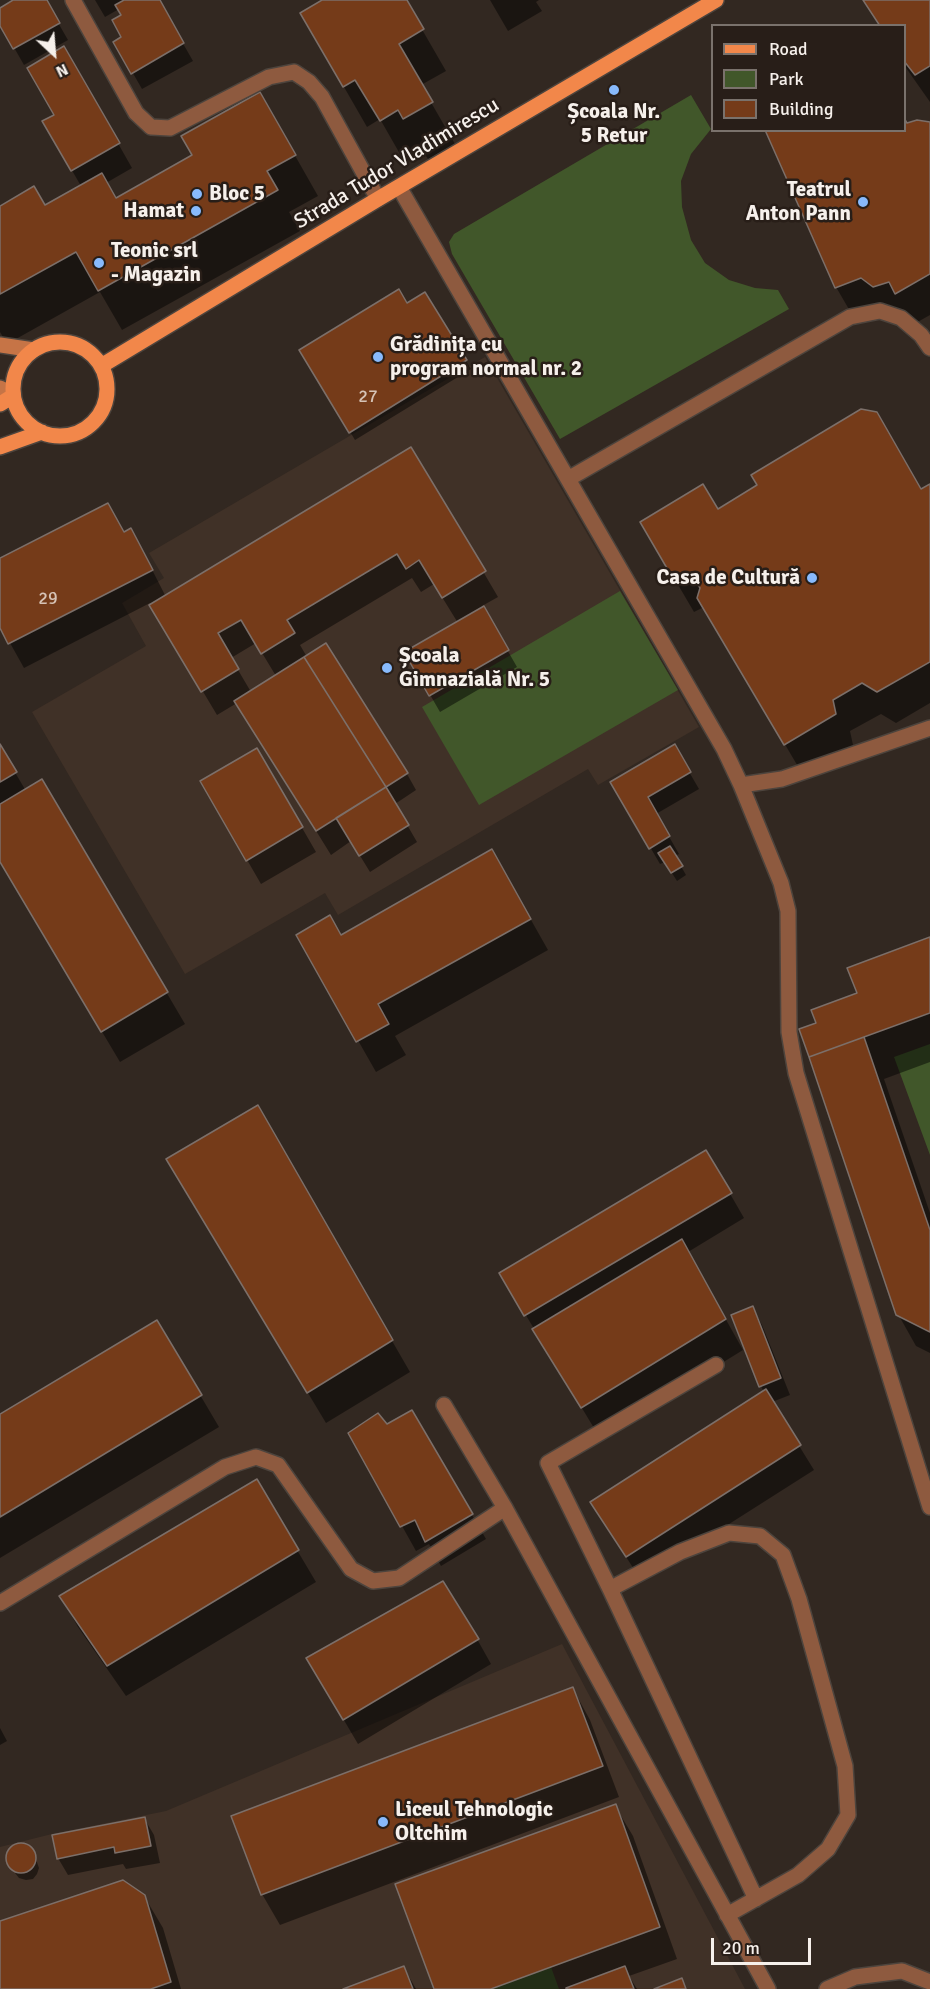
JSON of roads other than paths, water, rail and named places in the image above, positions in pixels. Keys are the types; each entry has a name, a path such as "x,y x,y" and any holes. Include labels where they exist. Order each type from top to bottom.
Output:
{"main road":[{"name":"Strada Tudor Vladimirescu","path":"101,366 716,0"},
{"path":"63,342 79,345 92,354 101,366 106,377 106,400 95,420 75,433 53,435 42,432 28,424 7,396 17,369 24,358 48,343 63,342"},
{"path":"0,345 34,350"},
{"path":"0,447 42,432"}],"street":[{"path":"74,0 136,113 151,127 171,128 269,77 294,72 309,82 322,97 378,200"},
{"path":"399,187 724,749 781,882 788,910 789,1032 796,1073 930,1507"},
{"path":"568,479 850,317 880,311 901,318 921,335 930,348"},
{"path":"741,785 782,779 930,728"},
{"path":"716,1365 548,1464 610,1589 756,1899"},
{"path":"444,1405 505,1508 768,1989"},
{"path":"0,1603 225,1467 256,1457 278,1465 351,1569 373,1581 399,1578 505,1508"},
{"path":"610,1589 680,1552 729,1533 760,1536 783,1555 799,1599 845,1766 848,1815 828,1850 798,1875 727,1915"},
{"path":"827,1989 855,1977 902,1971 930,1982"}],"place":[{"name":"Școala Nr. 5 Retur","path":"614,90"},
{"name":"Bloc 5","path":"197,194"},
{"name":"Teatrul Anton Pann","path":"863,202"},
{"name":"Hamat","path":"196,211"},
{"name":"Teonic srl - Magazin","path":"99,263"},
{"name":"Grădinița cu program normal nr. 2","path":"378,357"},
{"name":"Casa de Cultură","path":"812,578"},
{"name":"Școala Gimnazială Nr. 5","path":"387,668"},
{"name":"Liceul Tehnologic Oltchim","path":"383,1822"}]}
